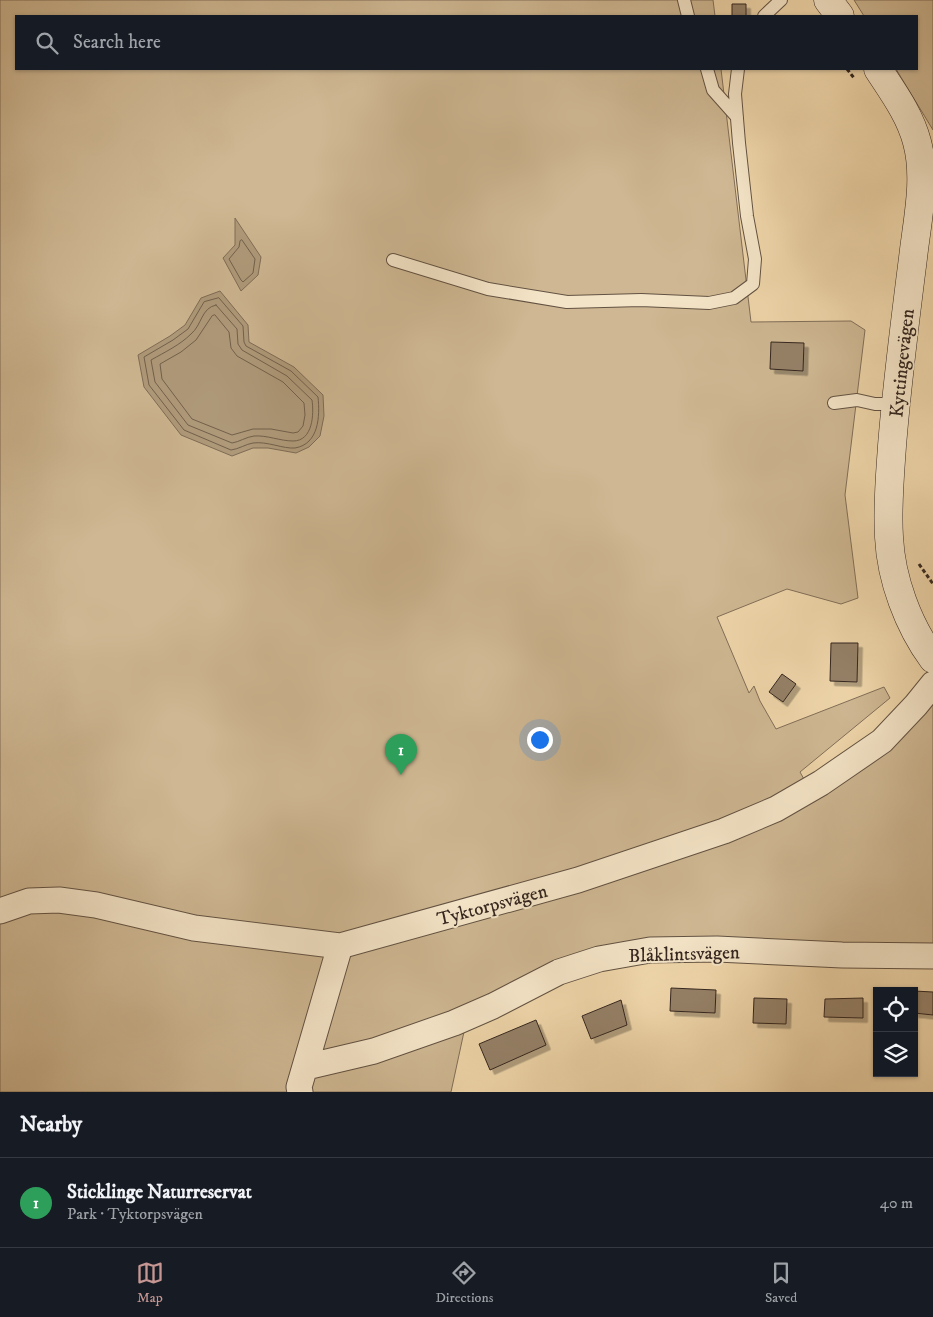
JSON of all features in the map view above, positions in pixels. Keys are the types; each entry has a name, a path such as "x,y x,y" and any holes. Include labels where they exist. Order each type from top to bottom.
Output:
{"street":[{"path":"828,0 839,15"},
{"name":"Kyttingevägen","path":"879,70 906,112 917,142 927,195 895,404 889,492 889,538 895,575 906,612 933,660"},
{"name":"Tyktorpsvägen","path":"0,910 29,901 59,900 96,905 194,928 340,946 578,880 724,831 776,809 821,783 882,741 933,684"},
{"path":"300,1092 340,946"},
{"name":"Blåklintsvägen","path":"306,1067 374,1051 454,1023 494,1006 559,972 599,959 650,950 717,949 933,956"}],"lane":[{"path":"684,0 688,15"},
{"path":"765,15 781,0"},
{"path":"707,70 713,90 737,117"},
{"path":"393,260 488,289 567,302 641,300 709,303 734,298 753,284 755,259 747,216 737,117 735,94 738,70"},
{"path":"834,403 857,400 875,404 895,404"}],"shaded area":[{"path":"0,0 713,0 715,15 15,15 15,70 721,70 751,322 851,321 865,330 845,495 858,598 841,604 787,589 717,617 749,693 754,686 776,729 884,687 890,698 800,772 805,781 933,703 933,947 680,941 470,1004 451,1092 0,1092"},
{"path":"854,0 933,0 933,130 897,70 918,70 918,15 863,15"}],"water":[{"path":"235,218 261,257 258,275 241,291 223,258 235,245"},
{"path":"220,291 248,325 249,342 294,367 323,395 324,416 320,436 309,447 296,453 268,448 253,448 232,456 181,435 144,387 138,355 185,325 201,298"}],"building":[{"path":"732,4 746,4 746,15 732,15"},
{"path":"771,342 804,343 803,371 770,369"},
{"path":"831,643 858,643 857,682 830,681"},
{"path":"782,674 796,684 783,702 769,692"},
{"path":"671,988 716,990 715,1013 670,1011"},
{"path":"918,991 933,992 933,1015 918,1013"},
{"path":"754,998 787,999 786,1024 753,1023"},
{"path":"863,998 863,1018 824,1017 825,999"},
{"path":"621,1000 627,1025 591,1039 582,1016"},
{"path":"536,1020 546,1045 490,1070 479,1044"}],"place":[{"name":"Sticklinge Naturreservat","path":"401,775"}]}
